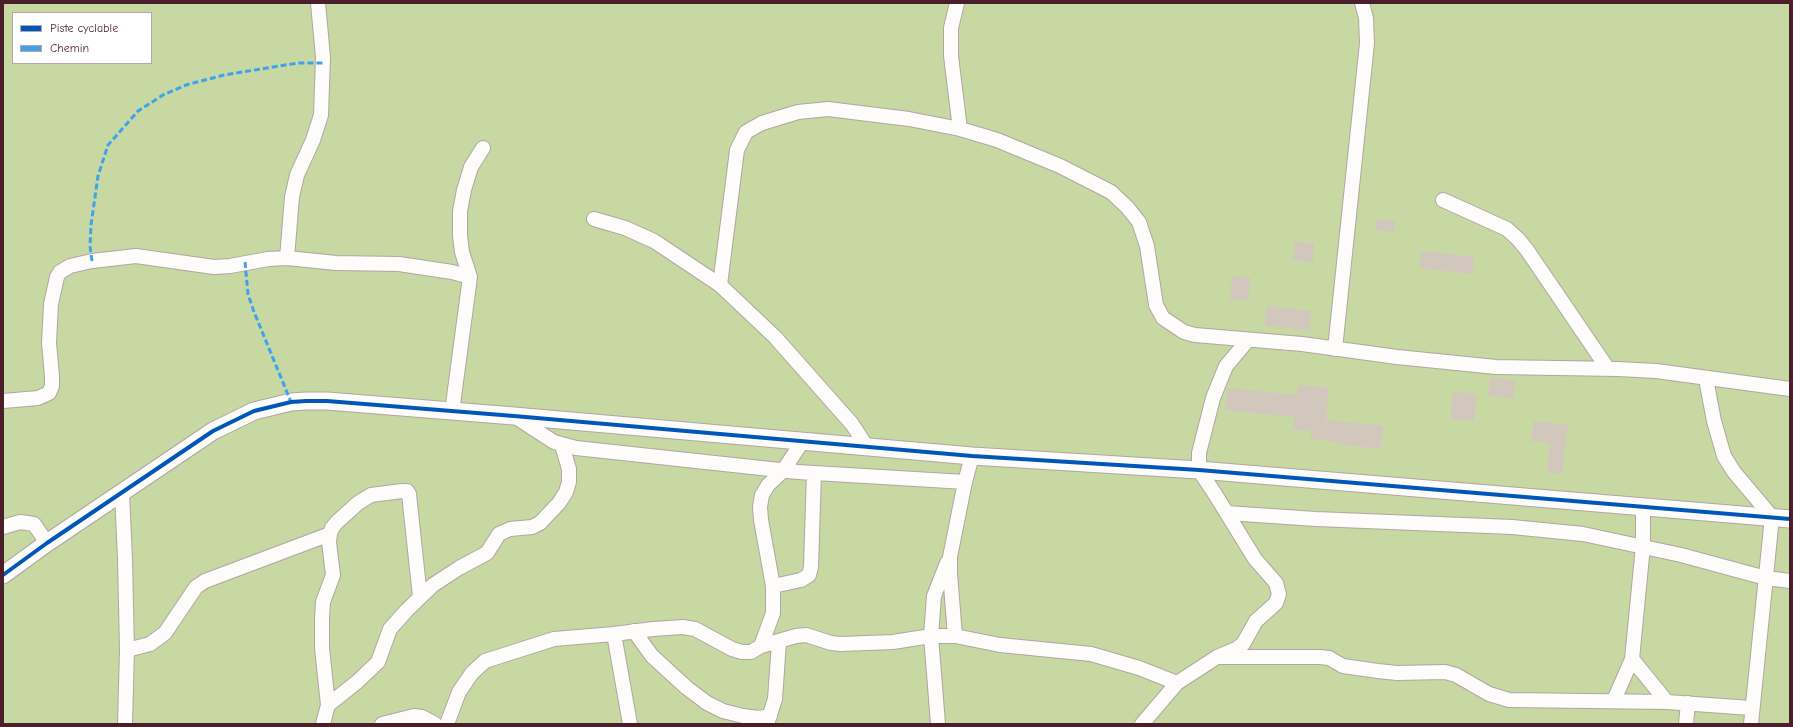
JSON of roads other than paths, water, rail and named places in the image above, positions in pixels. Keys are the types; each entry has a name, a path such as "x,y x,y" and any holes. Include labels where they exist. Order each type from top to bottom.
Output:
{"street":[{"path":"287,258 292,197 297,175 313,140 321,115 323,57 318,3"},
{"path":"957,3 951,28 951,56 960,129"},
{"path":"1335,349 1367,43 1366,18 1362,3"},
{"path":"720,285 737,150 746,132 762,123 798,112 828,109 909,120 960,129 997,140 1031,153 1111,192 1127,206 1139,222 1147,246 1156,305 1163,318 1178,329 1195,335 1286,342 1496,367 1608,368 1656,371 1706,379 1790,389"},
{"path":"452,412 470,277 462,252 460,236 460,211 464,190 471,167 483,148"},
{"path":"1443,200 1508,229 1518,239 1608,368"},
{"path":"594,219 625,228 654,241 720,285 783,346 852,424 867,447"},
{"path":"3,401 38,398 49,393 52,386 49,337 51,304 57,277 65,268 92,261 136,256 214,267 230,266 268,259 287,258 336,263 399,264 452,272 470,277"},
{"path":"1142,724 1177,683 1217,657 1236,649 1243,644 1256,621 1276,603 1279,594 1276,583 1255,559 1199,470 1199,453 1213,398 1226,366 1248,340"},
{"path":"1706,379 1714,421 1724,456 1734,472 1772,516 1751,708 1751,724"},
{"path":"3,575 47,543 213,431 240,417 260,409 291,402 327,401 972,456 1199,470 1772,516 1790,519"},
{"path":"514,416 554,442 562,445 783,471 965,482"},
{"path":"761,646 773,613 773,586 765,548 760,507 762,495 783,471 802,442"},
{"path":"328,705 357,682 378,662 390,629 433,585 448,574 487,553 499,534 503,531 532,527 540,523 559,503 566,492 569,482 569,469 562,445"},
{"path":"938,724 931,636 934,596 950,557 965,482 972,456"},
{"path":"773,586 801,580 809,575 811,567 814,473"},
{"path":"324,724 328,705 322,648 322,618 323,602 333,575 329,542 330,534 332,528 337,522 358,503 371,495 407,491 409,494 420,597"},
{"path":"122,493 127,650 125,724"},
{"path":"1614,700 1632,659 1643,546 1643,506"},
{"path":"1227,513 1316,519 1537,529 1583,534 1643,546 1766,578 1790,581"},
{"path":"3,527 20,522 34,524 47,543"},
{"path":"127,650 150,644 166,633 196,587 205,581 330,534"},
{"path":"950,557 955,636"},
{"path":"447,724 459,692 472,673 485,661 554,639 683,627 695,629 732,649 742,652 751,652 761,646 796,636 806,635 831,643 841,644 907,641 931,636 955,636 1000,644 1091,654 1139,668 1177,683"},
{"path":"634,631 652,656 687,688 707,703 723,711 768,720 775,699 778,642"},
{"path":"614,634 630,724"},
{"path":"1217,657 1329,658 1343,666 1378,671 1397,673 1445,672 1456,675 1490,694 1509,700 1614,700 1688,703 1751,708"},
{"path":"1632,659 1668,702"},
{"path":"1686,724 1688,703"},
{"path":"382,724 414,716 422,717 435,724"}]}
